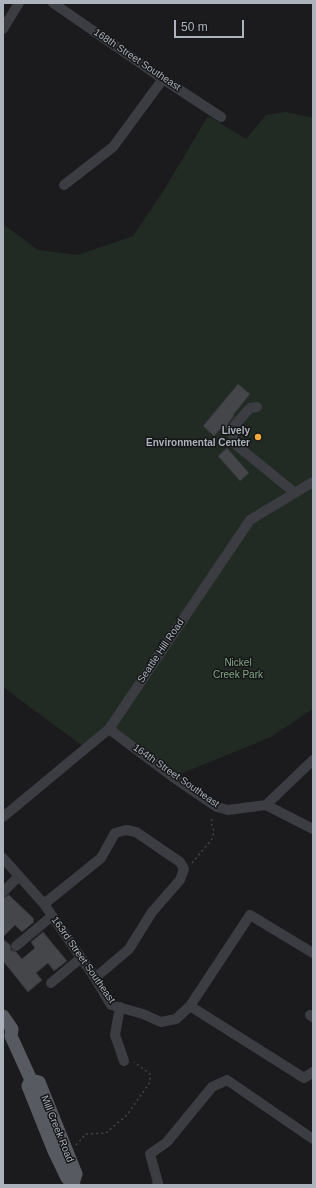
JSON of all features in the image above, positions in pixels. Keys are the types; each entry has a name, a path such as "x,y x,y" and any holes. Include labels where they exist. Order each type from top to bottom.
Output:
{"main road":[{"name":"Mill Creek Road","path":"3,1016 12,1030 7,1034 31,1080 39,1082 76,1174 74,1184 67,1178 54,1151 28,1086 31,1080"}],"street":[{"path":"3,29 19,3"},
{"name":"168th Street Southeast","path":"53,3 221,117"},
{"path":"64,185 113,147 163,79"},
{"path":"257,407 250,408 234,426 233,435 235,444 295,493"},
{"name":"Seattle Hill Road","path":"3,817 109,729 250,520 313,482"},
{"name":"164th Street Southeast","path":"109,729 173,777 217,807 228,810 266,805"},
{"path":"313,760 266,805 313,829"},
{"path":"44,904 101,858 115,833 126,830 136,832 180,862 184,869 180,880 152,912 129,949 96,978"},
{"name":"163rd Street Southeast","path":"3,858 44,904 96,978 112,1005 143,1014 161,1022 176,1019 190,1006 250,915 313,953"},
{"path":"3,892 19,876"},
{"path":"16,946 52,916"},
{"path":"51,983 81,958"},
{"path":"190,1006 309,1075"},
{"path":"120,1007 115,1034 124,1061"},
{"path":"158,1185 150,1154 167,1142 212,1087 227,1080 313,1139"}],"path":[{"path":"184,869 212,839 214,831 212,822 217,807"},
{"path":"67,1154 86,1134 106,1133 126,1115 150,1082 150,1074 135,1063 124,1061"}],"green space":[{"name":"Nickel Creek Park","path":"286,112 313,118 313,709 271,737 173,777 109,729 85,748 3,687 3,224 38,250 78,255 133,236 164,190 208,116 246,139 266,115"}],"building":[{"path":"238,384 250,394 233,415 234,416 229,422 227,429 223,426 214,436 203,426"},
{"path":"227,448 249,473 240,481 218,456"},
{"path":"9,895 34,919 34,922 22,932 15,925 3,937 3,898"},
{"path":"43,932 67,961 54,971 48,963 36,973 42,980 28,992 3,961 3,939 10,945 11,950 16,952 22,959 35,948 31,942"}],"place":[{"name":"Lively Environmental Center","path":"258,437"}]}
